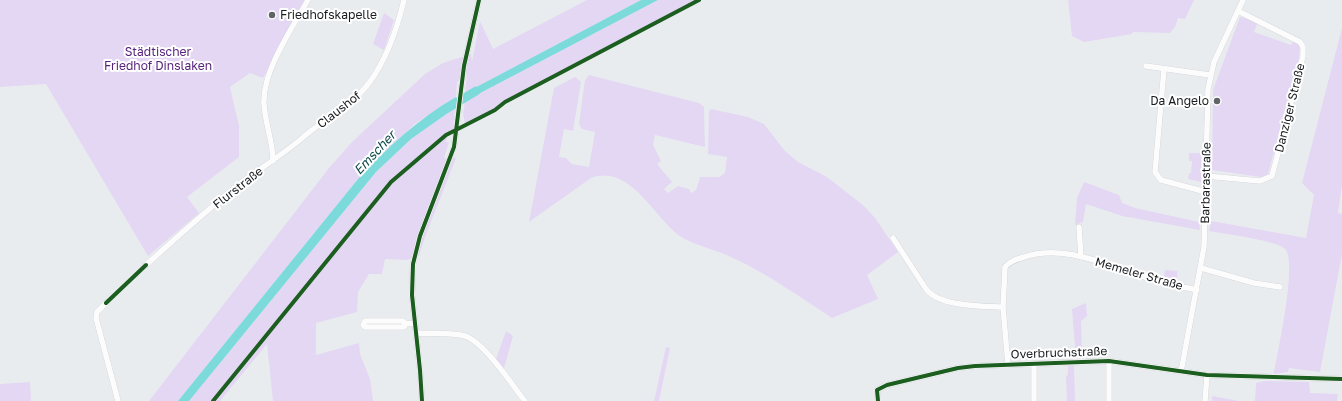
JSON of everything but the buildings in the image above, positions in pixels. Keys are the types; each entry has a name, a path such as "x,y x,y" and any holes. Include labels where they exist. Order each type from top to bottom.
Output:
{"street":[{"name":"Flurstraße","path":"146,265 245,180 273,162 264,103 265,84 271,69 308,0"},
{"name":"Claushof","path":"273,162 352,102 369,83 383,61 395,33 404,0"},
{"path":"422,401 412,280 416,249 452,153 458,121 462,79 479,0"},
{"name":"Barbarastraße","path":"1181,372 1204,247 1208,89 1210,75 1243,0"},
{"name":"Danziger Straße","path":"1206,176 1260,181 1272,176 1303,56 1303,47 1300,42 1238,11"},
{"path":"1146,66 1210,75"},
{"path":"1164,69 1154,172 1161,180 1206,192"},
{"name":"Memeler Straße","path":"1079,227 1081,257"},
{"path":"893,238 926,289 932,295 970,306 1003,306"},
{"name":"Memeler Straße","path":"1008,365 1003,306 1006,267 1013,261 1027,256 1052,252 1081,257 1158,282 1197,290"},
{"path":"1201,268 1254,283 1280,287"},
{"path":"106,303 97,312 96,318 118,401"},
{"path":"406,324 403,321 365,321 363,325 365,327 404,326 406,324 415,323"},
{"path":"416,334 460,335 472,339 485,352 525,401"},
{"path":"1109,361 1109,401"},
{"name":"Overbruchstraße","path":"877,396 880,388 887,385 952,369 1109,361 1207,375 1342,379"},
{"path":"1034,364 1034,401"},
{"path":"1205,401 1207,375"}],"green space":[{"name":"Städtischer Friedhof Dinslaken","path":"0,0 308,0 263,78 250,73 230,87 239,126 239,157 187,197 199,213 148,256 46,84 0,87"},
{"path":"587,0 641,0 465,93 467,76 457,82 456,97 416,123 358,179 178,401 149,401 329,168 352,142 425,74 443,63 471,54 472,61 480,21 493,49"},
{"path":"658,0 699,0 465,123 463,114 465,101"},
{"path":"1068,0 1194,0 1185,19 1178,18 1175,27 1170,33 1133,32 1132,34 1084,42 1072,36"},
{"path":"384,13 394,20 384,50 373,44"},
{"path":"1240,17 1258,22 1254,32 1291,45 1294,40 1300,46 1299,58 1268,174 1261,177 1212,170 1213,90"},
{"path":"1342,28 1342,185 1338,213 1342,214 1342,254 1320,372 1289,368 1288,372 1274,374 1286,307 1289,269 1288,255 1284,248 1270,242 1209,231 1211,221 1306,238 1314,195 1302,183"},
{"path":"589,75 699,103 704,107 705,147 655,135 653,145 661,161 657,164 672,182 664,189 668,193 678,186 689,189 691,193 696,190 700,177 719,177 725,173 727,157 708,154 709,111 711,109 748,117 764,124 785,151 798,162 827,177 864,206 875,218 898,252 867,275 878,299 832,318 784,286 746,264 682,238 668,226 639,194 629,185 617,178 605,176 591,178 529,222 554,88 575,77 581,82 573,131 564,129 559,157 566,158 572,164 589,167 595,132 582,129 579,124 585,80"},
{"path":"455,108 453,129 448,132 446,142 449,142 444,158 456,158 419,256 407,260 385,259 382,274 369,274 358,292 357,312 316,323 316,355 359,343 360,354 370,379 373,401 273,401 267,344 220,401 189,401 376,172 411,139"},
{"path":"1189,153 1201,153 1201,182 1188,179 1189,173 1191,173 1192,161 1189,161"},
{"path":"1084,182 1119,195 1122,203 1135,208 1199,222 1200,230 1122,216 1086,204 1083,222 1075,225 1077,198"},
{"path":"1165,270 1177,271 1177,279 1164,277"},
{"path":"1086,303 1087,316 1081,321 1082,349 1078,357 1070,357 1075,347 1072,309"},
{"path":"506,331 513,336 503,372 495,362"},
{"path":"666,347 670,348 659,401 654,401"},
{"path":"1068,366 1074,366 1075,401 1067,401 1066,376 1068,375"},
{"path":"1264,381 1309,382 1310,393 1338,394 1337,401 1255,401 1256,383"},
{"path":"30,382 31,401 0,401 0,384"},
{"path":"1212,396 1239,401 1212,401"}],"water":[{"path":"641,0 658,0 465,101 465,93"},
{"path":"456,97 455,108 411,139 376,172 189,401 178,401 358,179 404,134"}],"waterway":[{"name":"Emscher","path":"446,109 476,91"}],"cycle path":[{"path":"422,401 412,295 413,264 420,236 454,147 464,66 479,0"},
{"path":"213,401 391,182 446,135 495,110 505,102 699,0"},
{"path":"106,303 146,265"},
{"path":"878,401 877,390 887,385 958,368 975,366 1109,361 1207,375 1342,379"}],"place":[{"name":"Friedhofskapelle","path":"272,15"},
{"name":"Da Angelo","path":"1217,101"}]}
